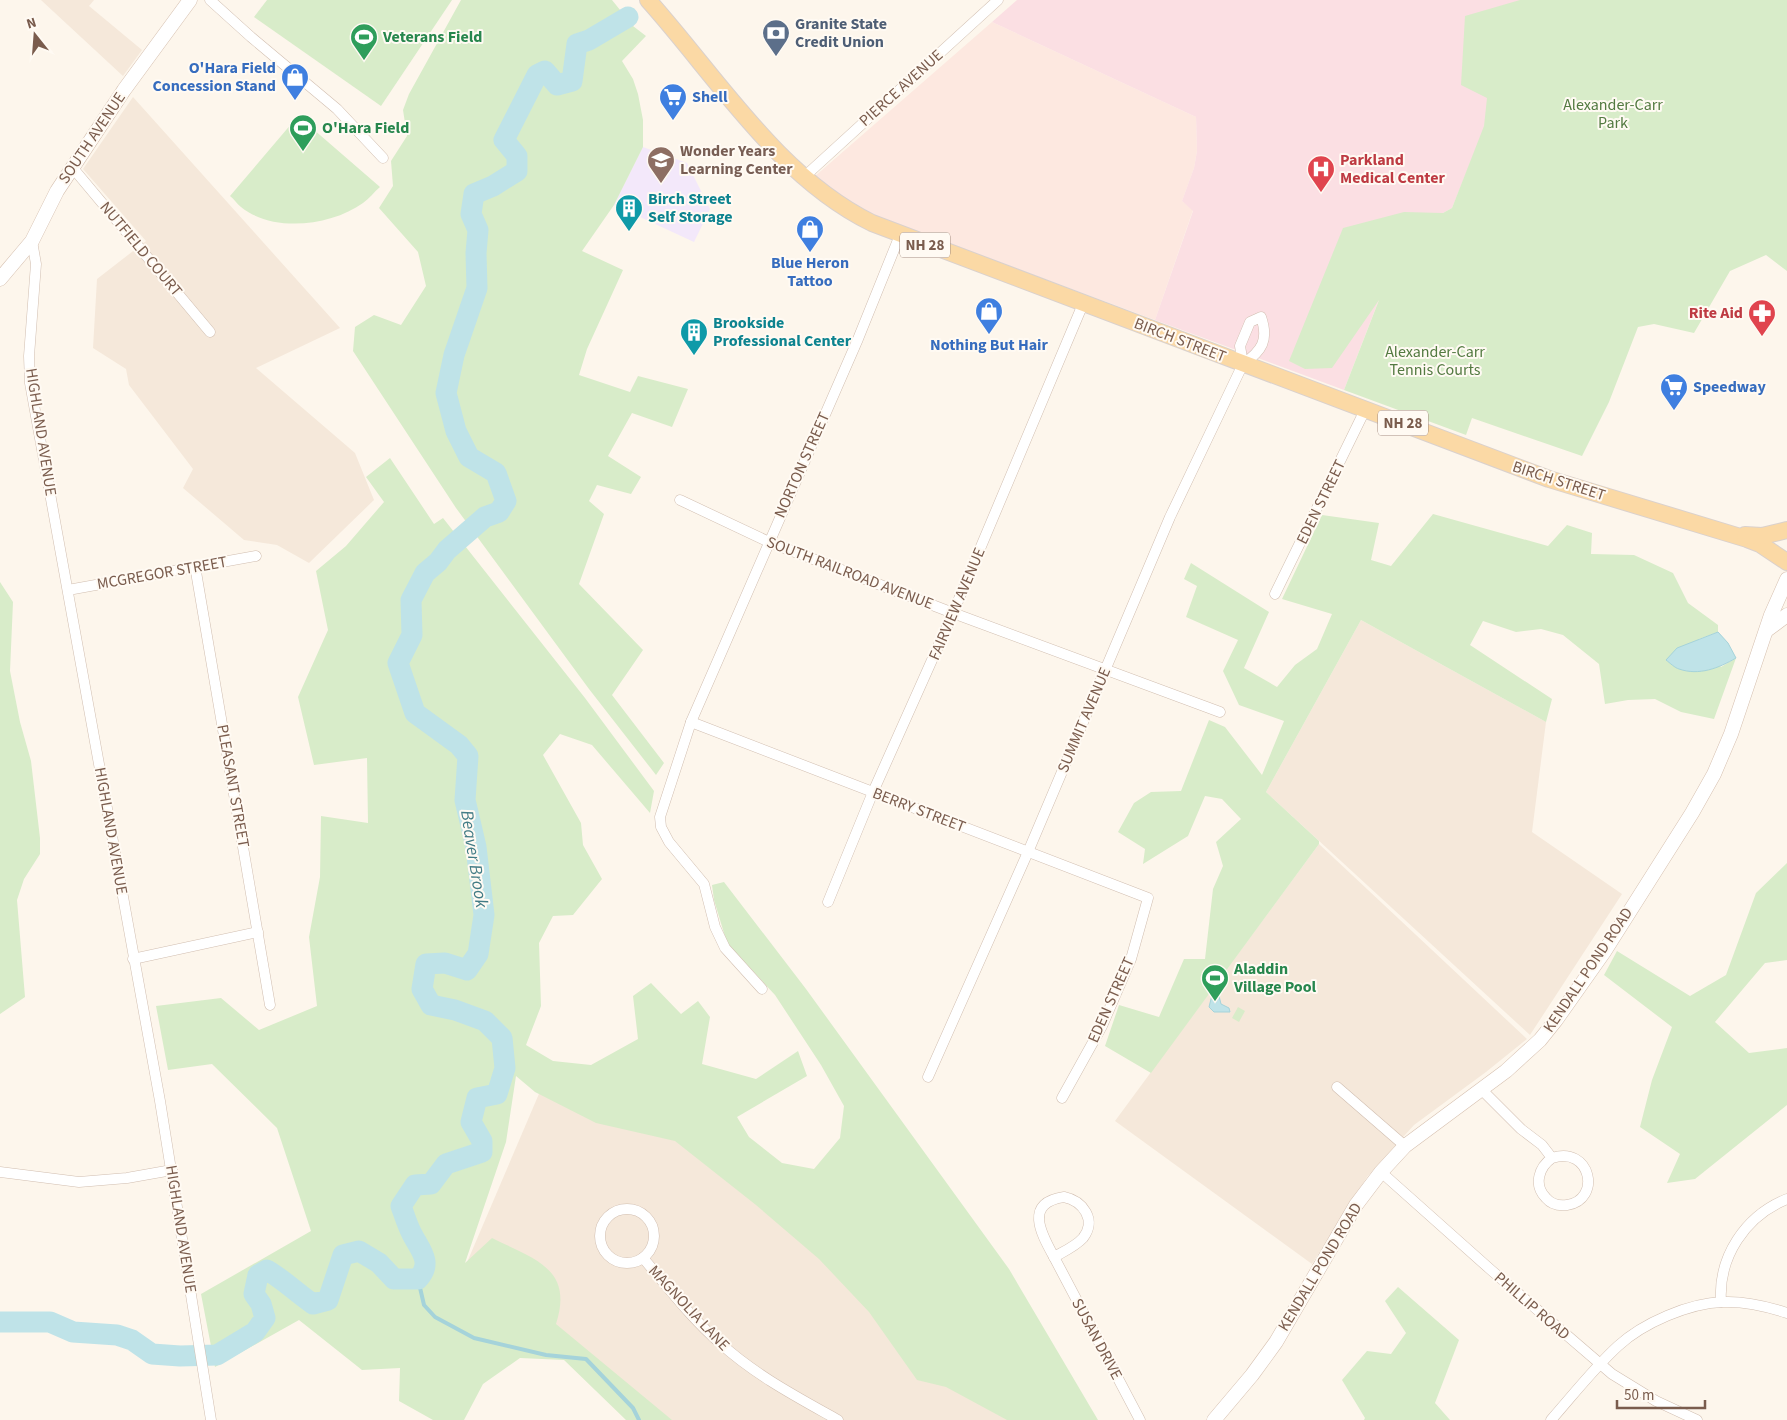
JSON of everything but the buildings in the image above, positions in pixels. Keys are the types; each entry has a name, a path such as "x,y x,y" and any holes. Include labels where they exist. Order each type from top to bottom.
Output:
{"main road":[{"name":"BIRCH STREET","path":"648,0 757,129 804,177 856,216 900,235 1549,479 1736,535 1760,544 1787,562"},
{"name":"NH 28","path":"1736,535 1762,536 1787,530"}],"street":[{"name":"SOUTH AVENUE","path":"0,279 32,240 56,191 124,90 190,0"},
{"path":"210,0 337,109 383,158"},
{"name":"PIERCE AVENUE","path":"804,177 998,0"},
{"name":"NUTFIELD COURT","path":"72,167 210,332"},
{"name":"NORTON STREET","path":"762,989 725,948 715,927 704,884 675,849 661,827 660,817 691,722 854,348 900,235"},
{"name":"HIGHLAND AVENUE","path":"32,240 36,264 29,356 30,383 172,1170 210,1420"},
{"name":"FAIRVIEW AVENUE","path":"828,902 874,792 954,614 1083,304"},
{"name":"SUMMIT AVENUE","path":"928,1078 1028,852 1195,462 1243,364"},
{"name":"EDEN STREET","path":"1275,594 1365,410"},
{"name":"SOUTH RAILROAD AVENUE","path":"680,500 769,542 954,614 1220,712"},
{"name":"MCGREGOR STREET","path":"68,590 256,556"},
{"name":"PLEASANT STREET","path":"195,566 270,1005"},
{"name":"KENDALL POND ROAD","path":"1214,1420 1252,1376 1276,1342 1356,1205 1381,1172 1405,1146 1529,1051 1549,1031 1604,952 1711,780 1724,753 1766,630 1787,580"},
{"path":"1766,630 1787,615"},
{"name":"BERRY STREET","path":"691,722 1148,898"},
{"name":"EDEN STREET","path":"1062,1098 1102,1026 1131,959 1148,898"},
{"path":"133,959 258,932"},
{"path":"1337,1087 1405,1146"},
{"path":"1481,1089 1521,1129 1542,1144 1552,1158"},
{"path":"1563,1156 1574,1158 1586,1169 1588,1186 1583,1196 1575,1203 1559,1205 1550,1201 1542,1194 1539,1184 1540,1174 1544,1165 1552,1158 1563,1156"},
{"path":"0,1172 79,1182 127,1178 172,1170"},
{"name":"PHILLIP ROAD","path":"1381,1172 1600,1364 1638,1392 1672,1410 1697,1420"},
{"name":"SUSAN DRIVE","path":"1054,1257 1082,1239 1087,1232 1089,1224 1085,1209 1080,1203 1064,1197 1048,1202 1042,1209 1038,1218 1041,1233 1140,1420"},
{"path":"1721,1302 1722,1272 1739,1238 1756,1218 1787,1199"},
{"name":"MAGNOLIA LANE","path":"626,1209 637,1211 647,1217 652,1227 654,1238 651,1249 643,1258 627,1263 616,1261 607,1255 601,1245 599,1234 603,1223 610,1214 626,1209"},
{"name":"MAGNOLIA LANE","path":"643,1258 696,1319 721,1344 771,1382 838,1420"},
{"path":"1551,1420 1600,1364 1624,1342 1648,1325 1691,1308 1721,1302 1758,1304 1787,1313"}],"shaded area":[{"path":"41,0 94,0 89,6 142,50 123,76"},
{"name":"Parkland Medical Center","path":"1017,0 1536,0 1452,208 1404,235 1344,390 1155,320 1193,211 1182,201 1194,168 1197,151 1196,117 992,22"},
{"path":"992,22 1196,117 1197,151 1194,168 1182,201 1193,210 1155,320 865,212 814,177"},
{"path":"133,97 340,328 256,368 355,453 374,500 309,563 277,545 244,540 183,488 193,469 129,385 126,369 93,348 97,279 146,241 83,169"},
{"name":"Wonder Years Learning Center","path":"643,147 687,163 710,209 694,242 614,205"},
{"path":"1361,620 1546,722 1532,832 1622,894 1530,1035 1266,792"},
{"path":"1319,844 1527,1039 1414,1125 1367,1177 1312,1264 1115,1121"},
{"path":"553,1061 702,1104 1046,1420 671,1420 468,1260"}],"green space":[{"name":"Veterans Field","path":"267,0 452,0 381,106 254,17"},
{"path":"461,0 612,0 633,26 646,36 622,61 633,79 638,94 643,120 643,147 614,205 582,251 623,270 587,349 579,375 630,392 638,376 688,389 672,427 632,413 608,456 641,477 631,494 597,485 589,501 604,514 579,584 643,650 612,695 664,763 656,775 589,689 456,508 353,351 355,327 374,315 401,325 426,286 418,252 379,208 393,186 391,161 407,136 403,110 409,94"},
{"name":"Alexander-Carr Park","path":"1520,0 1787,0 1787,271 1766,255 1730,271 1694,333 1654,324 1638,327 1609,402 1582,456 1472,418 1466,435 1344,390 1379,300 1332,368 1305,369 1289,361 1343,228 1404,212 1443,213 1452,208 1484,126 1487,98 1461,85 1465,16"},
{"name":"O'Hara Field","path":"298,116 380,187 365,201 350,211 335,217 302,223 269,221 241,207 230,196"},
{"path":"390,458 434,524 443,518 585,698 654,791 650,813 592,745 560,734 543,755 581,823 583,845 602,879 573,915 553,916 539,943 541,1006 526,1045 553,1061 591,1065 638,1039 633,996 651,983 681,1014 698,1001 710,1017 702,1064 756,1079 798,1051 807,1076 737,1117 749,1137 782,1163 814,1169 840,1138 844,1106 821,1065 775,995 727,943 714,900 712,885 724,882 806,989 1009,1269 1098,1420 1007,1420 946,1387 917,1380 869,1312 819,1259 756,1205 675,1141 596,1123 535,1092 516,1076 506,1142 465,1263 492,1238 522,1252 546,1268 555,1278 560,1290 560,1305 556,1324 672,1420 626,1420 564,1360 520,1358 483,1384 464,1420 433,1420 399,1401 400,1368 362,1370 299,1320 215,1367 201,1294 311,1231 277,1128 212,1064 168,1070 156,1006 221,998 259,1030 317,1006 309,937 320,877 321,816 368,823 367,758 314,765 298,697 328,630 316,571 346,546 384,502 366,477"},
{"path":"1433,514 1548,546 1567,525 1592,533 1591,554 1634,555 1673,573 1688,603 1718,625 1718,632 1699,639 1721,667 1736,658 1714,719 1681,712 1655,699 1628,700 1605,704 1599,664 1563,635 1541,629 1516,632 1483,621 1470,645 1552,699 1546,722 1361,620 1266,792 1319,841 1319,844 1151,1073 1105,1046 1119,1005 1159,1017 1184,959 1205,959 1213,889 1223,866 1216,842 1241,819 1222,799 1205,796 1188,836 1143,864 1145,849 1118,832 1134,803 1151,792 1181,791 1209,720 1225,727 1262,775 1284,721 1239,705 1223,671 1238,640 1186,617 1197,586 1184,579 1191,563 1269,612 1244,668 1277,687 1295,665 1317,649 1332,614 1282,599 1322,515 1379,523 1371,560 1391,566"},
{"path":"0,582 13,602 10,671 20,722 31,761 40,838 40,854 24,879 17,900 25,997 0,1014"},
{"path":"1787,863 1787,960 1765,963 1715,1022 1749,1053 1787,1048 1787,1105 1695,1179 1667,1183 1680,1154 1640,1127 1652,1080 1672,1027 1604,975 1617,951 1690,996 1726,975 1756,893"},
{"path":"1238,1007 1245,1011 1239,1022 1232,1018"},
{"path":"1398,1287 1459,1340 1435,1403 1450,1420 1364,1420 1365,1418 1342,1380 1367,1351 1391,1354 1406,1333 1385,1301"}],"water":[{"path":"1718,632 1728,643 1736,658 1716,668 1694,672 1674,667 1666,660 1677,648"},
{"name":"Aladdin Village Pool","path":"1216,992 1221,1004 1229,1008 1230,1012 1214,1012 1209,1007 1212,995"}],"waterway":[{"name":"Beaver Brook","path":"0,1322 50,1322 73,1332 117,1335 132,1340 152,1354 180,1356 217,1355 255,1332 265,1318 261,1304 254,1294 258,1275 267,1270 313,1304 328,1300 343,1255 359,1251 379,1263 394,1279 418,1279 425,1267 424,1256 401,1206 415,1185 431,1184 446,1164 482,1152 482,1141 471,1122 477,1098 497,1094 505,1068 502,1038 485,1021 455,1010 431,1005 422,989 426,964 445,963 467,970 478,954 484,915 476,847 465,800 468,756 459,745 415,713 398,663 412,635 411,600 425,573 438,562 447,550 485,517 499,512 506,501 496,473 469,457 456,431 446,393 454,355 477,288 476,253 478,230 471,214 474,194 493,186 517,171 517,156 504,140 537,75 545,71 557,85 572,81 577,44 589,40 628,17"},
{"path":"418,1279 424,1305 435,1317 474,1338 546,1355 586,1359 633,1408 639,1420"}],"place":[{"name":"Granite State Credit Union","path":"776,57"},
{"name":"Veterans Field","path":"364,61"},
{"name":"O'Hara Field Concession Stand","path":"295,101"},
{"name":"Shell","path":"673,121"},
{"name":"O'Hara Field","path":"303,152"},
{"name":"Wonder Years Learning Center","path":"661,184"},
{"name":"Parkland Medical Center","path":"1321,193"},
{"name":"Birch Street Self Storage","path":"629,232"},
{"name":"Blue Heron Tattoo","path":"810,253"},
{"name":"Nothing But Hair","path":"989,335"},
{"name":"Rite Aid","path":"1762,337"},
{"name":"Brookside Professional Center","path":"694,356"},
{"name":"Speedway","path":"1674,411"},
{"name":"Aladdin Village Pool","path":"1215,1002"}],"park label":[{"name":"Alexander-Carr Tennis Courts","path":"1435,361"}]}
